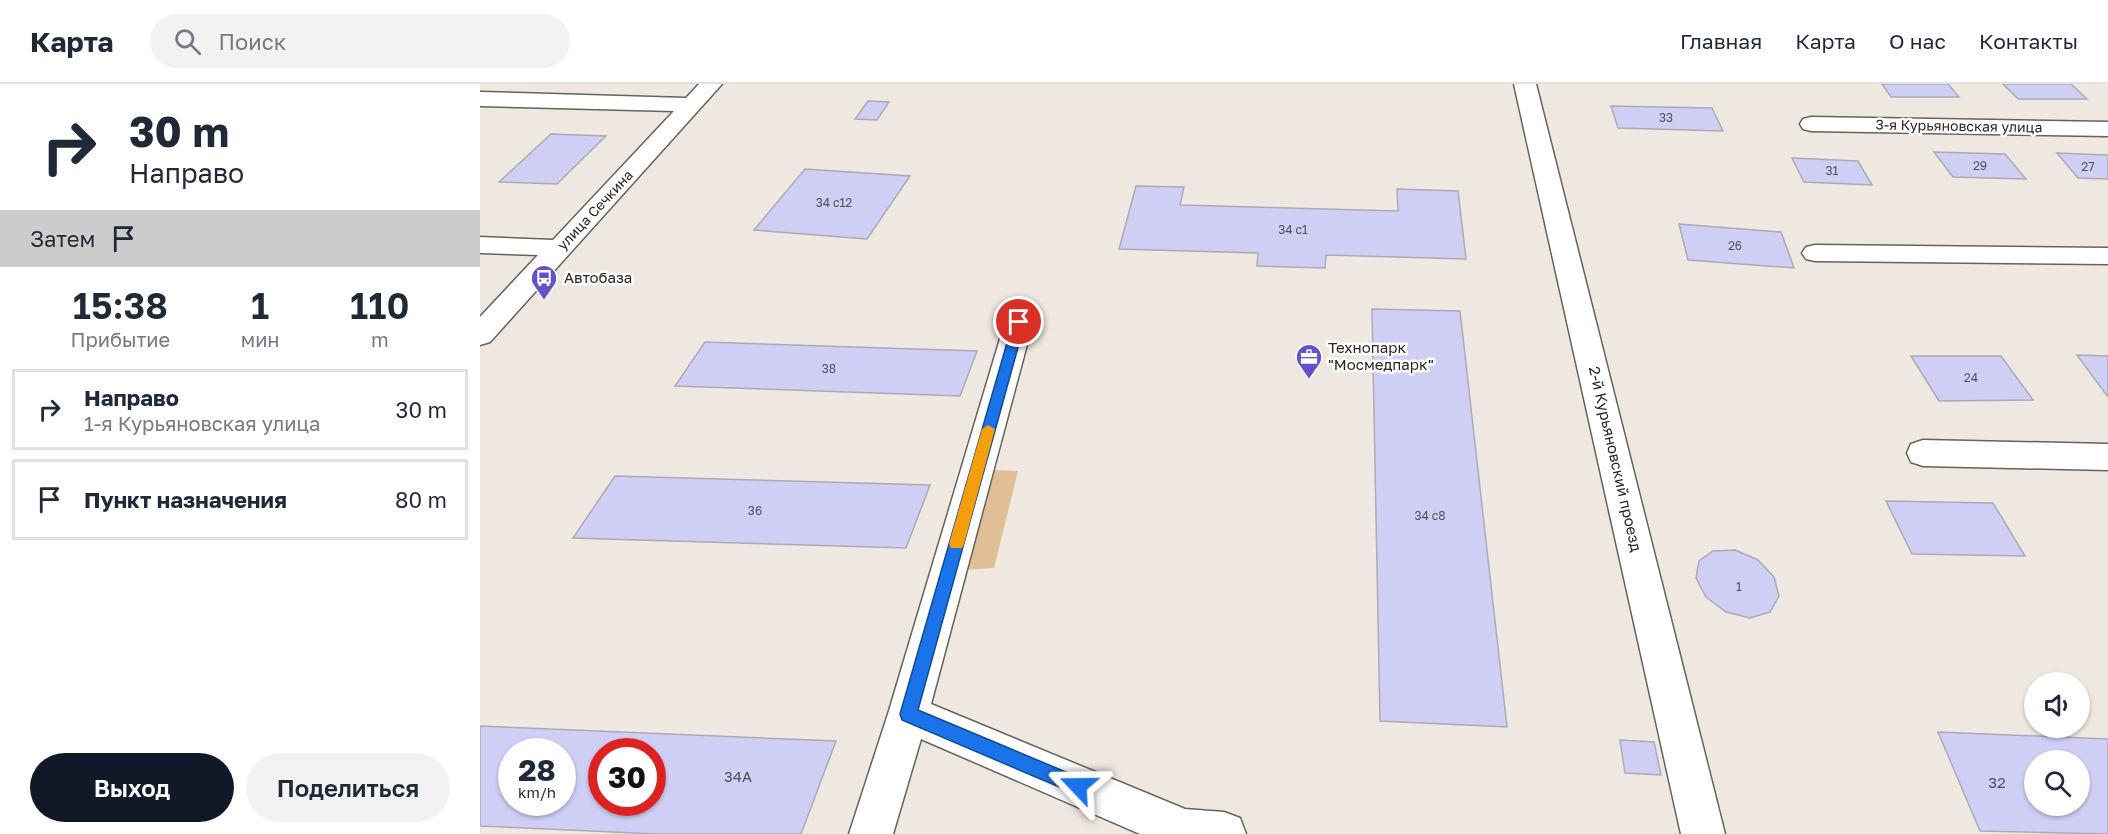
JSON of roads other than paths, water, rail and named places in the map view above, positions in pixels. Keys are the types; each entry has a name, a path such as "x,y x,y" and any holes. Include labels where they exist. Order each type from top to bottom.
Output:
{"street":[{"name":"улица Сечкина","path":"480,335 711,84"},
{"name":"2-й Курьяновский проезд","path":"1525,84 1703,834"},
{"path":"480,99 691,105"},
{"name":"3-я Курьяновская улица","path":"1811,124 2108,129"},
{"path":"480,245 560,248"},
{"path":"1815,253 2108,256"},
{"path":"871,834 908,714 1019,322"},
{"path":"1923,453 2108,457"},
{"path":"908,714 1185,831 1224,834"}],"place":[{"name":"Автобаза","path":"544,301"},
{"name":"Технопарк \"Мосмедпарк\"","path":"1309,380"}]}
